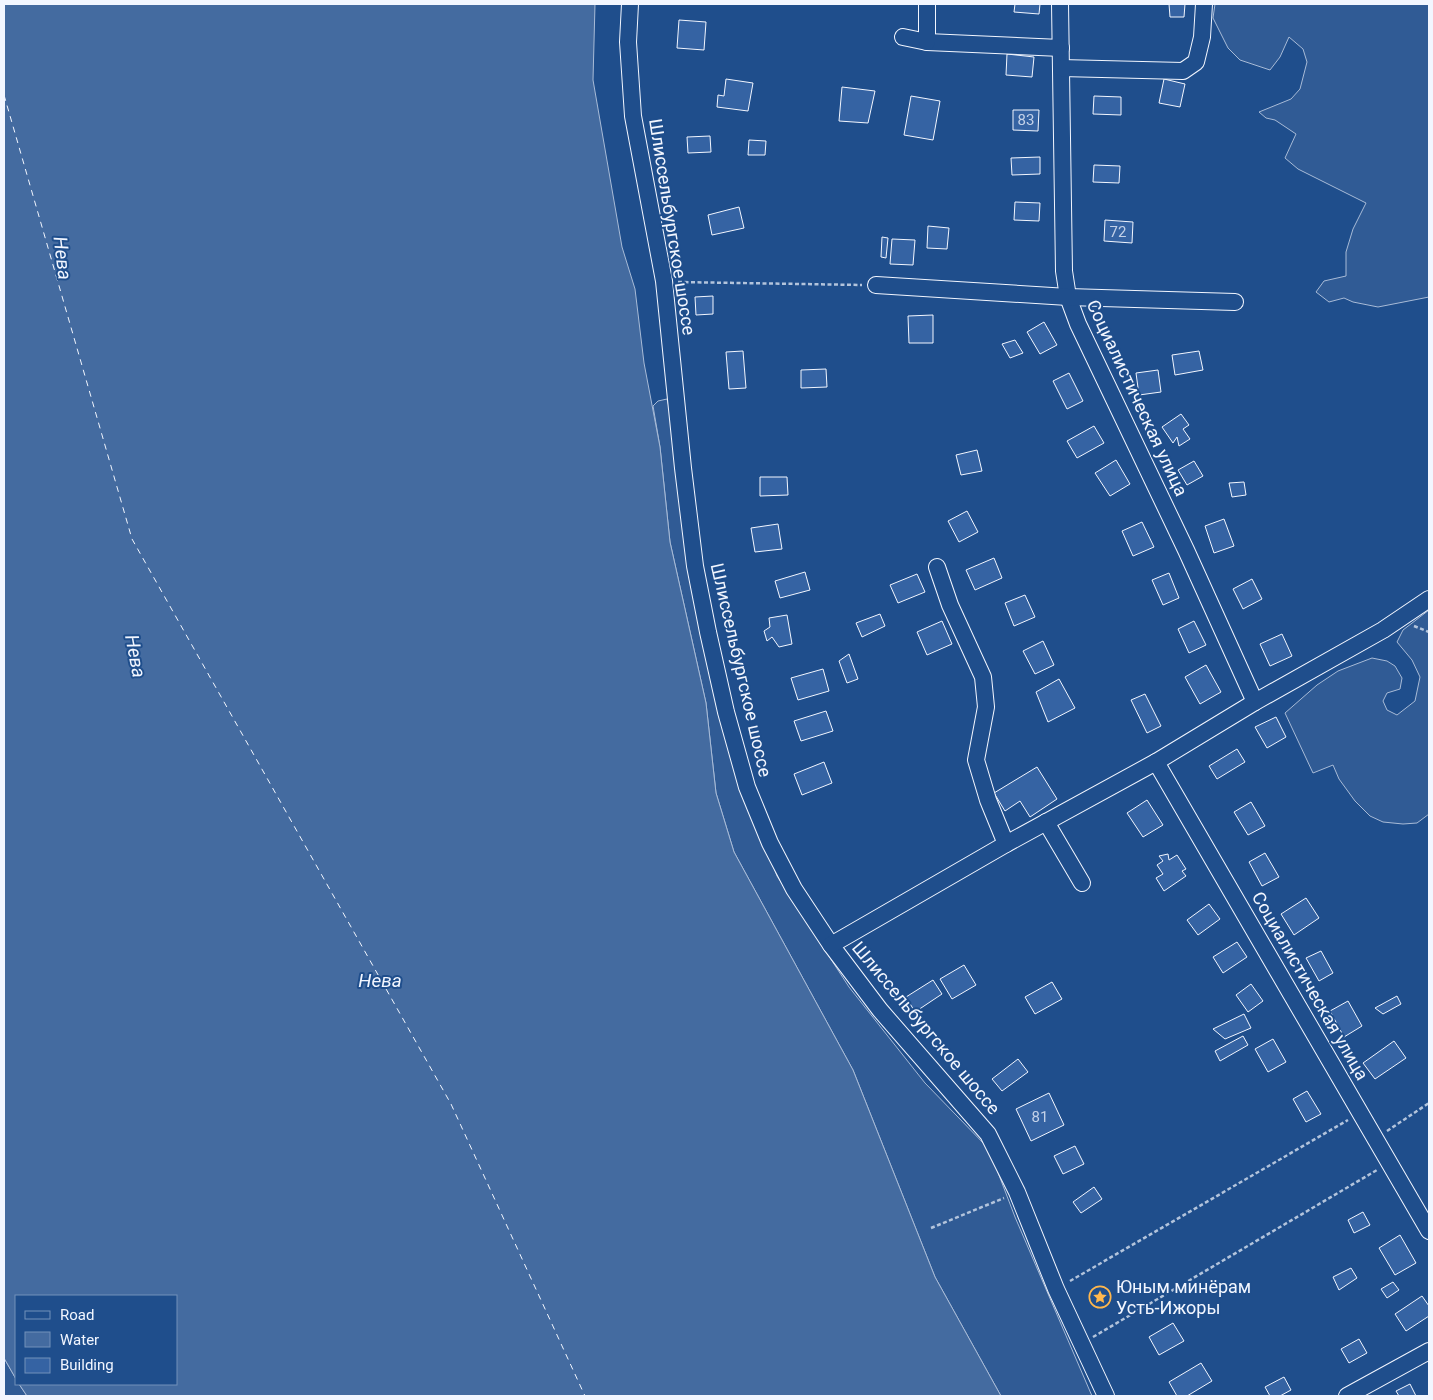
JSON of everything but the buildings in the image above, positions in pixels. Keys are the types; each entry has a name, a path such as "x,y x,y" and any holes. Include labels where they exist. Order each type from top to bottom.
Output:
{"street":[{"name":"Шлиссельбургское шоссе","path":"630,4 628,42 634,116 664,281 695,566 726,712 747,787 770,842 794,889 831,944 880,1010 988,1134 1017,1192 1056,1289 1106,1396"},
{"path":"927,4 927,42"},
{"name":"Социалистическая улица","path":"1060,4 1064,271 1068,297 1078,324 1186,550 1255,702"},
{"path":"1060,68 1182,71 1196,62 1202,37 1204,4"},
{"path":"903,37 927,42 1061,48"},
{"path":"876,285 1068,297 1235,302"},
{"path":"937,567 950,605 983,677 986,707 976,760 988,800 1006,844"},
{"path":"831,944 1006,844 1156,762 1255,702 1383,630 1429,599"},
{"name":"Социалистическая улица","path":"1156,762 1429,1231"},
{"path":"1046,822 1082,883"},
{"path":"1347,1396 1429,1351"}],"path":[{"path":"664,281 876,285"},
{"path":"1375,1139 1429,1103"},
{"path":"1056,1289 1360,1113"},
{"path":"1082,1343 1389,1163"},
{"path":"931,1228 1017,1192"}],"shaded area":[{"path":"1215,4 1429,4 1429,297 1378,307 1353,302 1344,298 1329,302 1316,292 1324,281 1346,276 1346,252 1353,229 1366,203 1298,169 1285,158 1296,134 1275,120 1266,118 1259,112 1291,99 1300,89 1307,62 1303,49 1289,37 1280,57 1270,70 1240,60 1228,48 1213,18"},
{"path":"667,399 677,438 687,508 759,826 777,876 849,987 925,1083 989,1149 1015,1217 1092,1396 1001,1396 935,1277 853,1070 734,852 716,793 706,703 670,542 660,447 653,406 658,401"},
{"path":"1429,610 1429,814 1417,823 1383,822 1370,816 1355,801 1339,779 1333,765 1313,773 1285,713 1317,685 1338,671 1372,658 1387,661 1395,666 1402,678 1400,689 1387,693 1383,701 1387,710 1397,715 1415,701 1420,677 1412,660 1397,642 1403,630"},
{"path":"4,1358 15,1377 15,1385 20,1385 27,1396 4,1396"}],"water":[{"name":"Нева","path":"4,4 595,4 593,80 622,247 635,289 644,363 660,447 670,542 706,703 716,793 734,852 853,1070 935,1277 1001,1396 27,1396 20,1385 178,1385 178,1295 15,1295 15,1377 4,1358"}],"ferry route":[{"path":"4,95 132,539 451,1104 585,1396"}],"place":[{"name":"Юным минёрам Усть-Ижоры","path":"1100,1297"}]}
